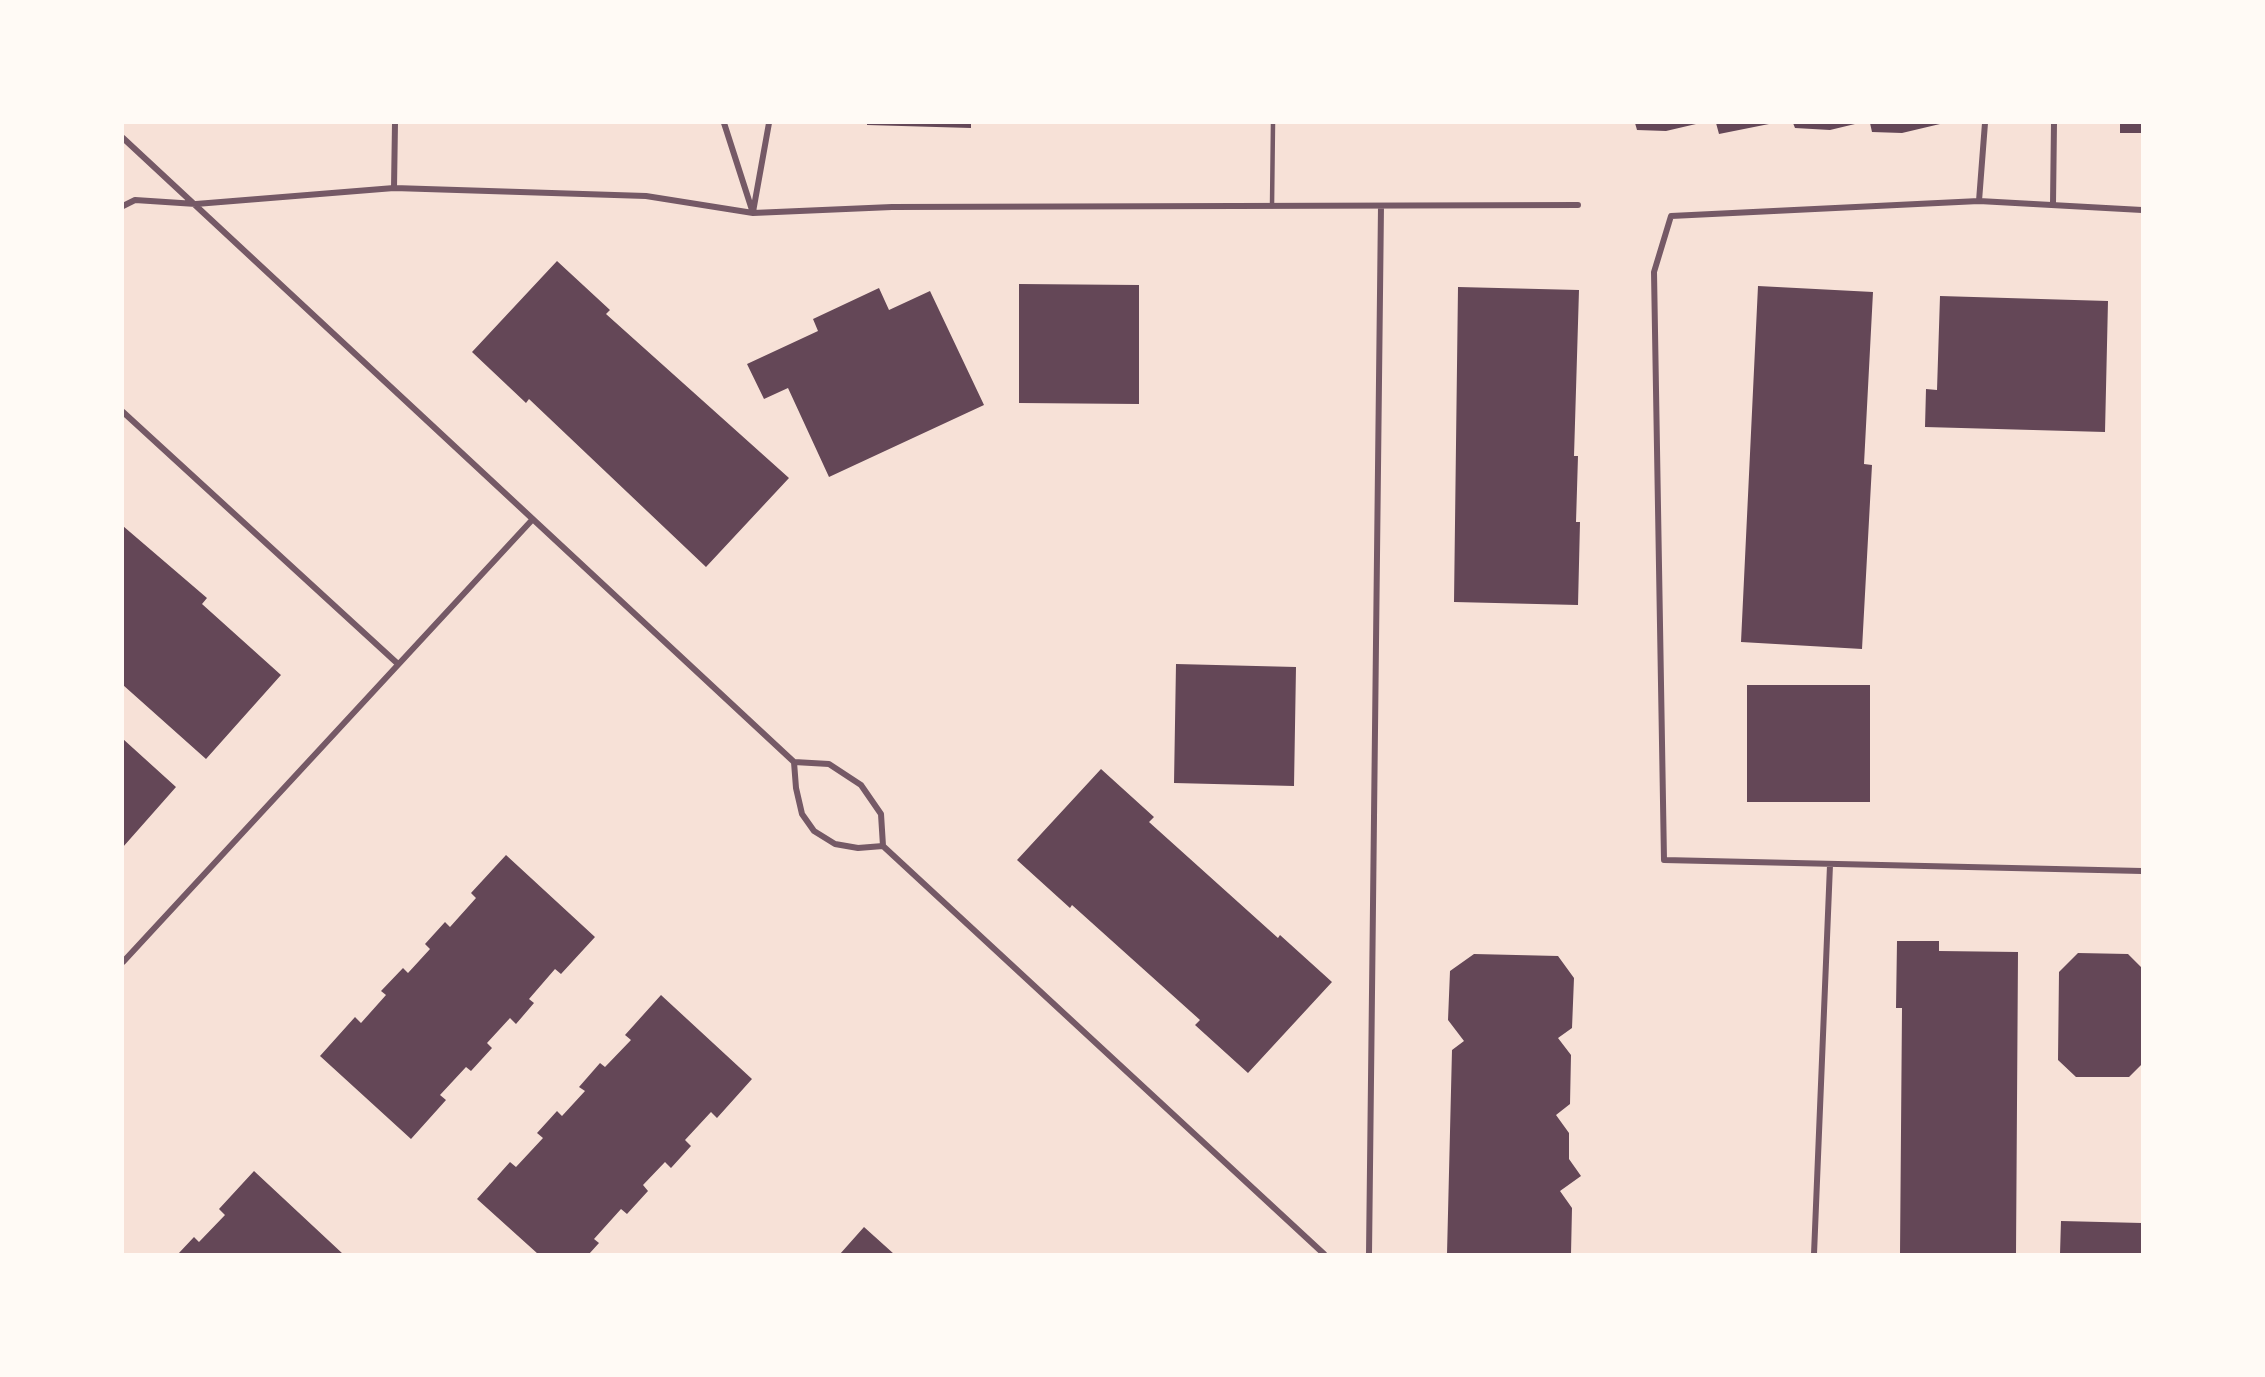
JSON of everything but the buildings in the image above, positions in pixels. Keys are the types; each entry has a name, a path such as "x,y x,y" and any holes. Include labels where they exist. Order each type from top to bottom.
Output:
{"street":[{"path":"394,123 394,188"},
{"path":"724,123 753,213"},
{"path":"753,213 769,123"},
{"path":"1979,201 1985,123"},
{"path":"2053,204 2054,123"},
{"path":"123,138 795,762 829,764 861,785 881,814 883,846 1324,1254"},
{"path":"123,206 135,200 196,204 394,188 646,196 753,213 892,207 1578,206"},
{"path":"2142,210 1979,201 1671,216 1654,272 1664,860 2142,871"},
{"path":"1369,1254 1381,206"},
{"path":"123,412 398,664"},
{"path":"123,962 532,520"},
{"path":"795,762 796,788 802,814 814,831 835,844 858,848 883,846"},
{"path":"1814,1254 1830,865"}],"lane":[{"path":"1272,206 1273,123"}]}
